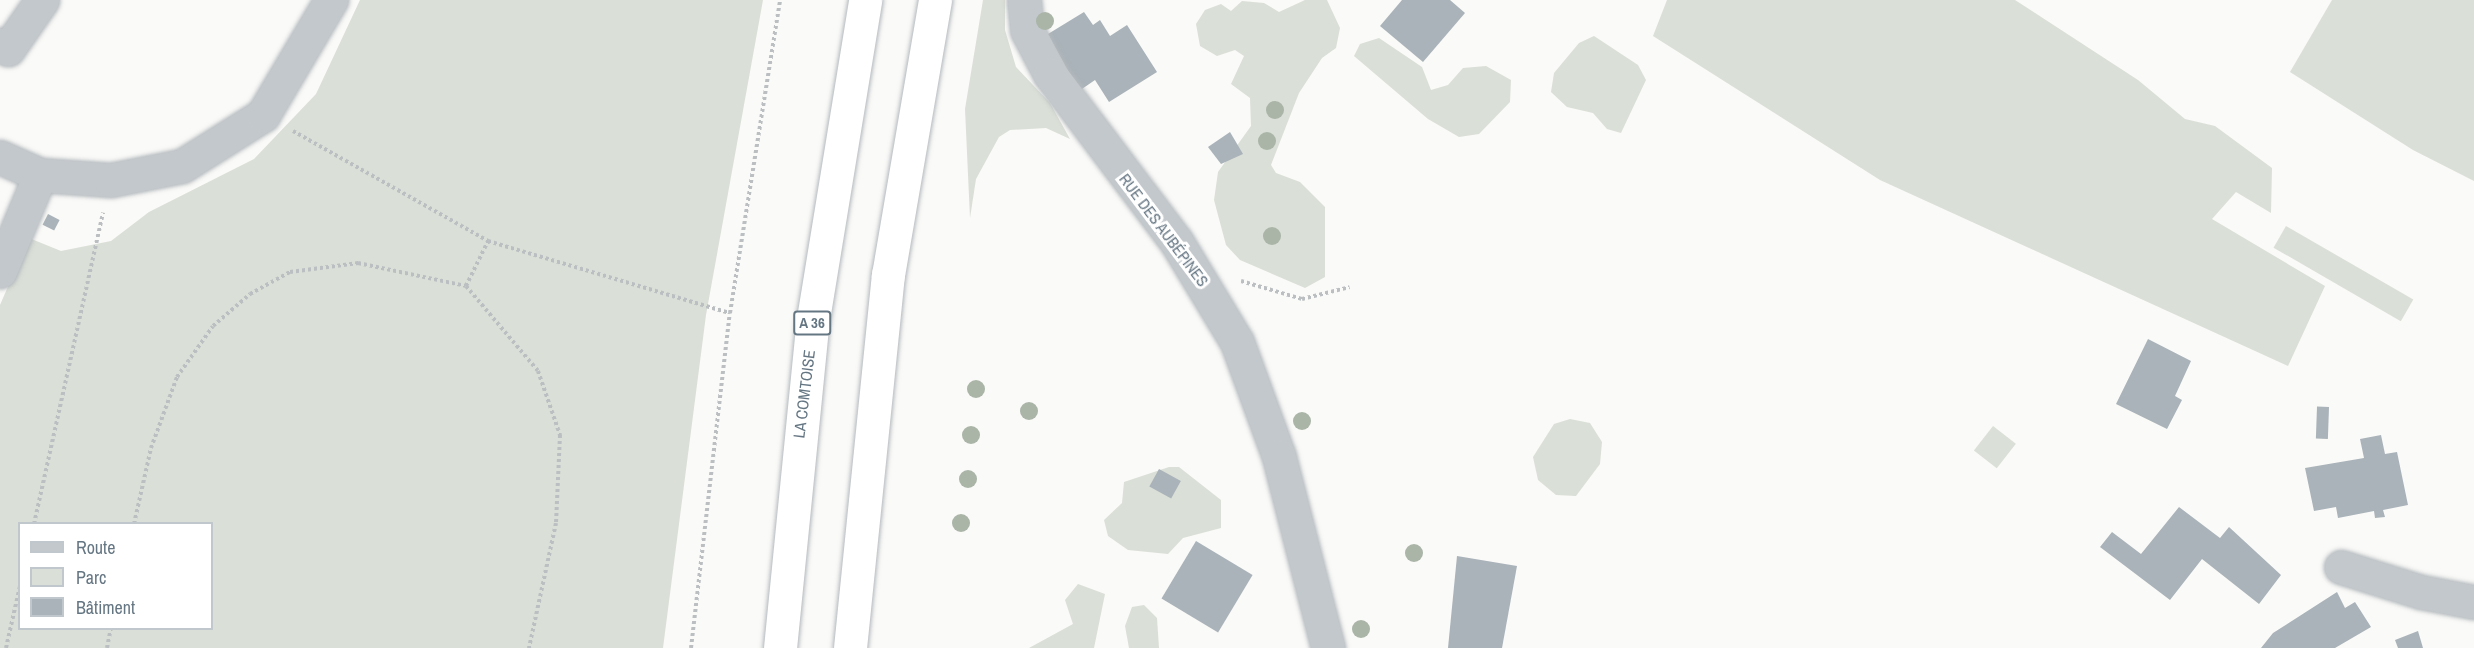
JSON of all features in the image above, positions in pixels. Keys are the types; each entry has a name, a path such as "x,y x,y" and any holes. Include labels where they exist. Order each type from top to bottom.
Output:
{"highway":[{"name":"LA COMTOISE","path":"780,648 813,319 865,0"},
{"path":"850,648 884,310 935,0"}],"street":[{"path":"0,45 8,49 42,0"},
{"path":"0,157 40,175 111,180 182,166 263,115 331,0"},
{"name":"RUE DES AUBÉPINES","path":"1024,0 1027,30 1050,74 1209,292 1238,342 1266,418 1328,648"},
{"path":"0,271 40,175"},
{"path":"2341,567 2474,602"}],"path":[{"path":"691,648 730,313 780,0"},
{"path":"263,115 488,240 730,313"},
{"path":"34,522 111,180"},
{"path":"466,285 488,240"},
{"path":"134,522 151,448 177,377 213,326 250,294 290,272 357,263 466,285 538,371 560,435 556,523 528,648"},
{"path":"1209,292 1233,280 1302,299 1350,287"},
{"path":"6,648 18,595"},
{"path":"107,648 111,630"}],"green space":[{"path":"360,0 763,0 706,315 663,648 0,648 0,305 29,238 61,251 111,241 149,212 254,159 316,94"},
{"path":"983,0 1005,0 1005,30 1016,67 1050,103 1070,139 1046,128 1010,130 999,137 976,179 970,218 965,109"},
{"path":"1305,0 1327,0 1340,28 1336,48 1322,58 1299,93 1271,165 1276,173 1300,182 1325,207 1325,277 1305,288 1240,260 1226,245 1214,200 1218,172 1251,126 1250,98 1231,84 1244,56 1235,50 1217,56 1200,46 1196,24 1205,10 1221,4 1231,11 1242,1 1264,3 1279,12"},
{"path":"1667,0 2015,0 2138,80 2185,119 2215,126 2272,168 2271,213 2236,192 2212,219 2325,286 2288,366 1880,180 1653,36"},
{"path":"2332,0 2474,0 2474,181 2413,150 2290,72"},
{"path":"1594,36 1638,65 1646,80 1621,133 1607,129 1593,113 1567,107 1551,92 1554,73 1579,43"},
{"path":"1379,38 1422,67 1431,90 1448,85 1463,68 1486,66 1511,80 1510,102 1479,134 1459,137 1428,119 1354,56 1360,44"},
{"path":"2286,226 2413,300 2401,321 2274,248"},
{"path":"1570,419 1590,423 1602,442 1600,464 1576,496 1556,495 1538,480 1533,457 1554,424"},
{"path":"1993,426 2016,444 1997,468 1974,450"},
{"path":"1169,467 1179,467 1221,500 1221,528 1183,538 1168,554 1128,550 1108,536 1104,520 1122,503 1124,482"},
{"path":"1078,584 1105,594 1094,648 1029,648 1073,624 1065,600"},
{"path":"1144,605 1157,618 1159,648 1129,648 1125,626 1132,607"}],"building":[{"path":"1402,0 1450,0 1465,13 1423,62 1380,26"},
{"path":"1084,12 1093,25 1100,20 1110,36 1127,25 1157,72 1109,102 1095,80 1079,91 1048,34"},
{"path":"1230,132 1243,154 1221,164 1208,147"},
{"path":"48,214 60,220 54,231 43,225"},
{"path":"2148,339 2191,361 2175,396 2182,400 2167,429 2116,404"},
{"path":"2317,407 2329,407 2328,439 2316,439"},
{"path":"2381,435 2385,454 2397,452 2408,505 2383,510 2385,517 2375,518 2374,511 2338,518 2336,507 2314,511 2305,468 2364,458 2360,439"},
{"path":"1159,469 1181,481 1171,499 1149,486"},
{"path":"2179,507 2220,538 2229,527 2281,575 2259,604 2202,559 2170,600 2100,547 2112,532 2141,554"},
{"path":"1196,541 1253,575 1218,632 1161,598"},
{"path":"1457,556 1517,566 1502,648 1448,648"},
{"path":"2337,592 2345,608 2355,602 2371,627 2335,648 2261,648 2273,633"},
{"path":"2418,631 2423,648 2398,648 2395,640"}]}
